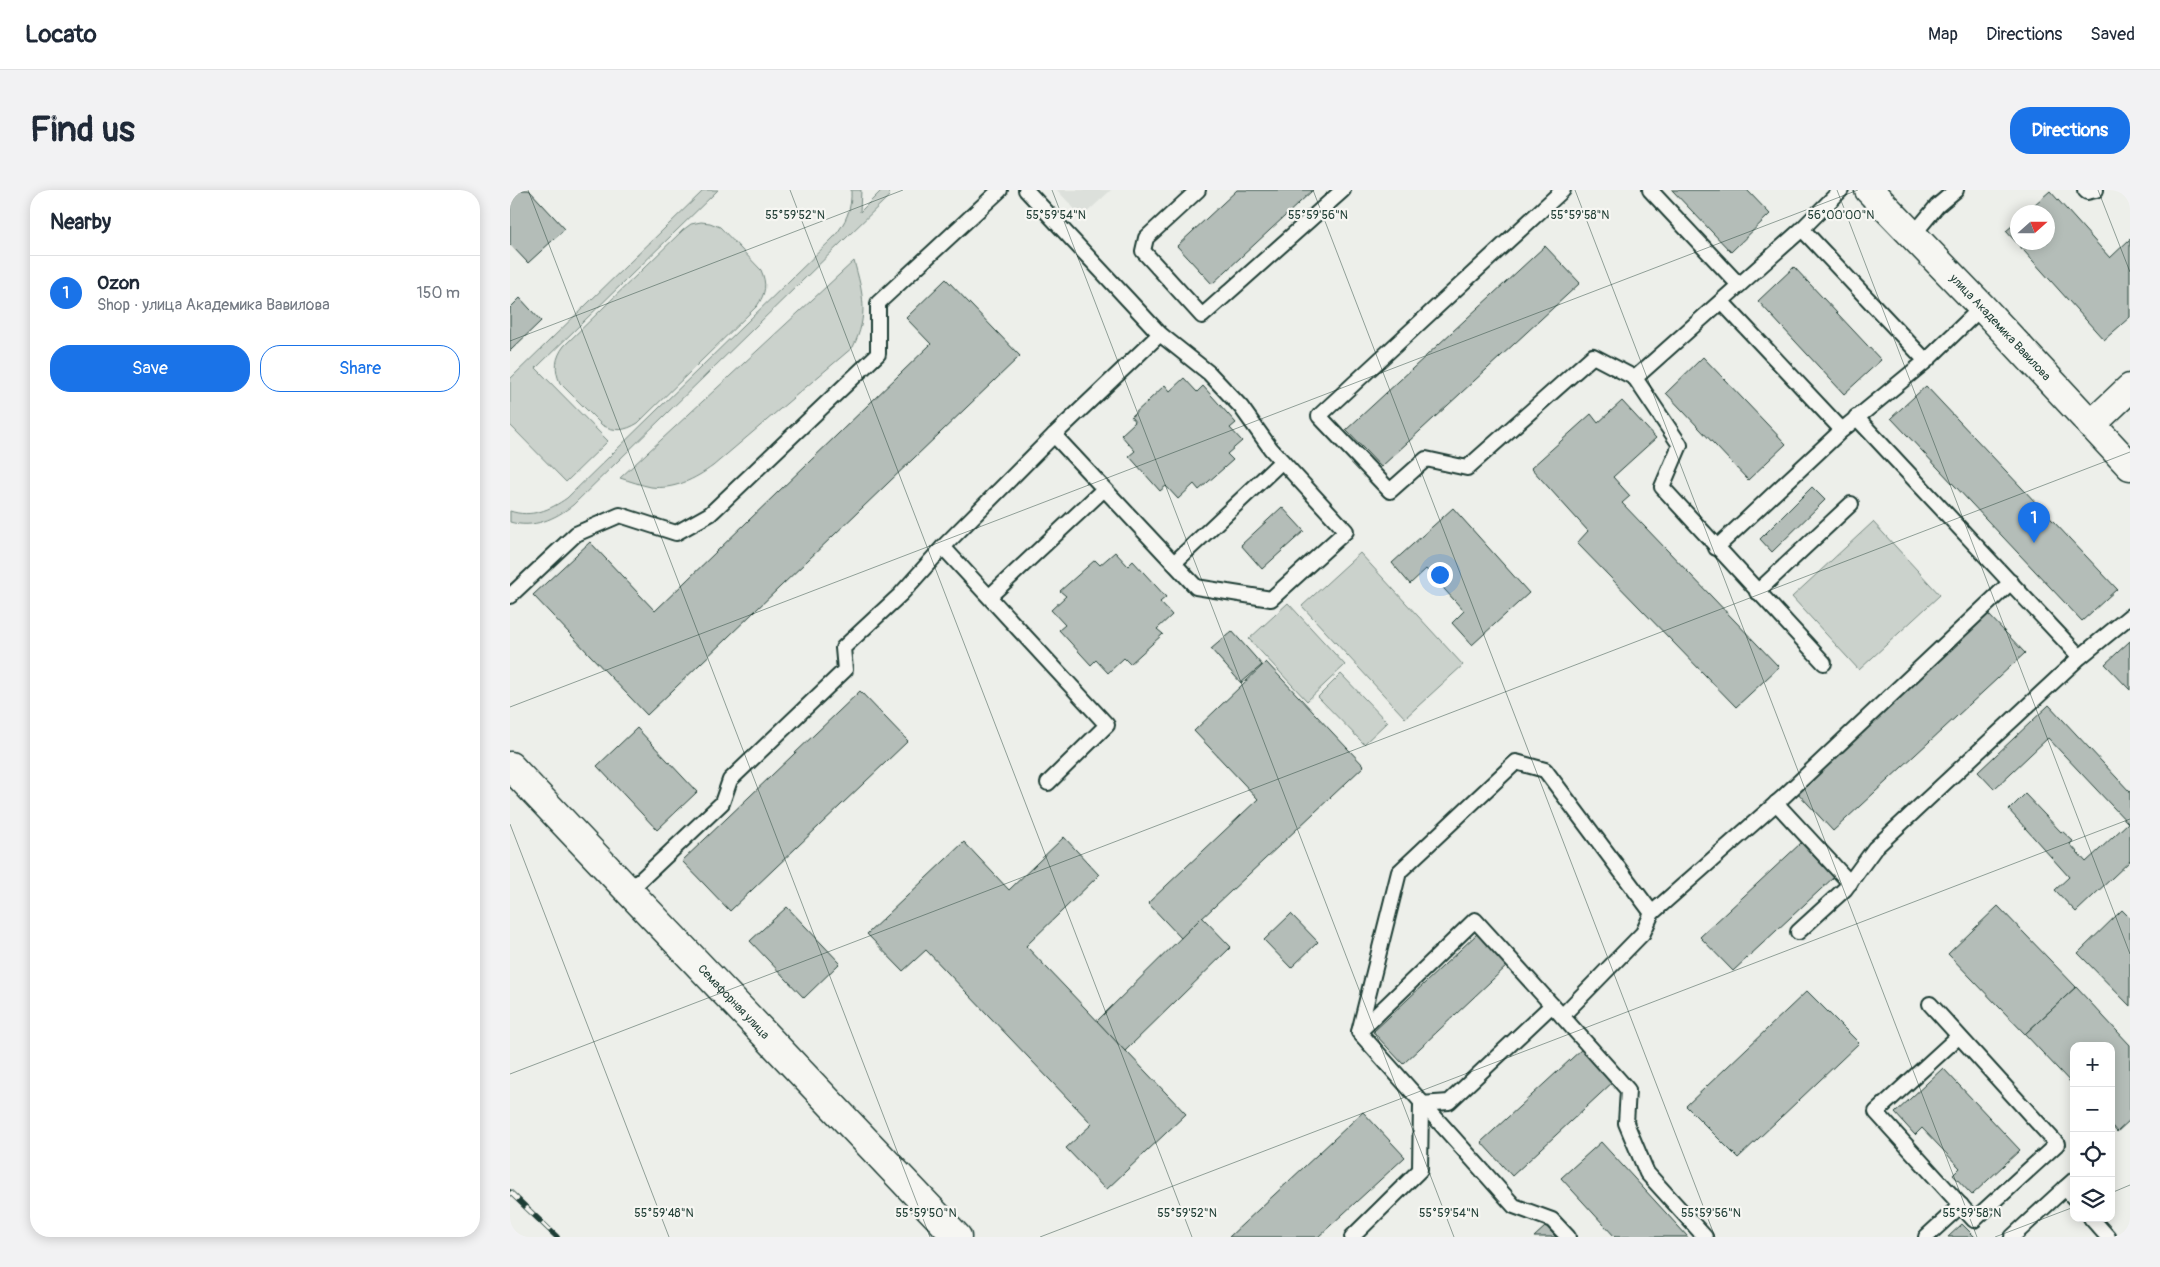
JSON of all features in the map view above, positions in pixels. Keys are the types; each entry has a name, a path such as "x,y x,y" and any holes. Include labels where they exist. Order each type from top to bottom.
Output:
{"main road":[{"name":"улица Академика Вавилова","path":"1869,190 1914,235 2130,466"},
{"path":"2091,425 2130,388"},
{"name":"Семафорная улица","path":"510,766 957,1237"}],"lane":[{"path":"510,596 576,534 620,515 676,533 710,514 878,354 878,303 1000,190"},
{"path":"1026,190 1160,334 1209,373 1241,407 1282,461 1346,531 1271,599 1196,587 1103,490 1054,435"},
{"path":"1198,190 1146,238 1142,252 1202,316 1343,190"},
{"path":"1563,190 1319,416 1390,491 1426,459 1467,468 1593,356 1635,378 1680,445 1662,487 1716,548 1824,663"},
{"path":"1650,190 1739,285"},
{"path":"1635,378 1802,229 1841,190"},
{"path":"1914,235 1937,206 1956,190"},
{"path":"2085,190 2087,192 2096,190"},
{"path":"1802,229 1926,361"},
{"path":"1722,302 1842,430"},
{"path":"1716,548 1856,417 1926,361 1982,307"},
{"path":"629,891 722,803 730,780 845,670 843,648 901,594 943,547 1054,435 1160,334"},
{"path":"1856,417 2080,657"},
{"path":"1174,563 1282,461"},
{"path":"990,596 1103,490"},
{"path":"1757,592 1851,504"},
{"path":"943,547 1107,725 1048,783"},
{"path":"1562,1016 1643,933 1652,913 1776,803 2011,582"},
{"path":"1798,932 1850,883 1875,848 2080,657 2130,616"},
{"path":"1359,1032 1400,872 1516,762 1545,770 1652,913"},
{"path":"1776,803 1850,883"},
{"path":"1359,1032 1475,920 1628,1090 1626,1124 1647,1173 1705,1237"},
{"path":"1930,1004 2057,1144 1974,1220 1876,1112 1959,1036"},
{"path":"1421,1104 1449,1102 1552,1005"},
{"path":"1359,1032 1421,1104 1514,1206 1552,1220 1568,1237"},
{"path":"1352,1237 1420,1170 1421,1104"},
{"path":"2012,1237 2070,1190"},
{"path":"1926,1237 1961,1205"},
{"path":"2095,1222 2108,1237"}],"shaded area":[{"path":"704,190 718,190 536,368 608,441 566,482 510,425 510,379"},
{"path":"851,190 861,190 860,212 882,190 885,190 890,195 573,505 559,515 543,521 527,524 510,522 510,511 525,514 540,512 567,498 834,237 847,215"},
{"path":"1057,190 1111,190 1082,217"},
{"path":"701,222 720,227 761,270 765,284 762,297 757,306 638,423 620,430 602,425 560,383 556,368 557,359 564,346 683,230 691,224"},
{"path":"854,261 862,294 863,315 853,347 713,466 699,475 668,487 651,487 620,478"},
{"path":"1873,522 1940,595 1859,670 1792,597"},
{"path":"1360,553 1463,665 1405,718 1302,606"},
{"path":"1288,603 1345,665 1307,701 1249,639"},
{"path":"1341,674 1387,722 1364,744 1318,697"}],"building":[{"path":"510,190 529,190 565,229 528,263 510,244"},
{"path":"1237,190 1313,190 1212,284 1177,246"},
{"path":"1672,190 1747,190 1770,214 1731,252"},
{"path":"2050,191 2110,258 2130,239 2130,317 2104,340 2023,250 2055,250 2055,205 2034,205"},
{"path":"1545,246 1580,283 1381,467 1346,430"},
{"path":"1794,267 1881,360 1844,394 1758,301"},
{"path":"946,279 1020,356 647,715 533,595 590,542 655,611 931,344 906,318"},
{"path":"520,298 541,321 510,351 510,308"},
{"path":"1703,357 1786,444 1748,480 1666,393"},
{"path":"1184,378 1197,392 1203,386 1236,423 1230,428 1242,441 1227,454 1233,460 1199,490 1194,484 1178,499 1166,486 1160,491 1129,456 1135,451 1121,435 1135,422 1131,417 1165,385 1170,391"},
{"path":"1926,386 2117,589 2082,621 1891,418"},
{"path":"1622,401 1656,438 1613,477 1630,496 1622,503 1779,667 1736,707 1577,543 1588,531 1531,468 1591,414 1598,423"},
{"path":"1812,487 1825,500 1772,552 1760,539"},
{"path":"1282,507 1304,531 1262,569 1241,545"},
{"path":"1453,508 1529,593 1472,645 1452,623 1464,611 1426,569 1410,584 1392,563"},
{"path":"1115,552 1128,566 1133,561 1166,597 1160,602 1172,615 1157,629 1163,634 1130,664 1124,658 1108,673 1096,660 1091,665 1059,630 1065,625 1051,610 1066,596 1060,591 1095,560 1100,565"},
{"path":"1988,614 2025,653 1833,831 1796,791"},
{"path":"1232,631 1262,665 1241,683 1211,649"},
{"path":"2130,641 2130,690 2105,664"},
{"path":"1266,662 1364,766 1181,938 1148,903 1258,799 1194,731"},
{"path":"860,691 908,741 730,911 682,861"},
{"path":"2049,705 2130,792 2130,861 2076,912 2055,890 2069,877 2009,810 2025,794 2061,832 2073,841 2070,844 2086,862 2128,823 2048,738 1994,789 1978,772"},
{"path":"637,728 697,792 657,830 597,766"},
{"path":"1064,837 1099,875 1026,946 1186,1114 1106,1190 1066,1148 1092,1124 926,950 903,971 867,934 964,842 1009,890"},
{"path":"1801,843 1834,877 1733,971 1700,937"},
{"path":"1998,906 2076,987 2025,1034 1948,954"},
{"path":"787,907 840,963 804,998 750,941"},
{"path":"2122,910 2130,918 2130,1006 2078,953"},
{"path":"1291,914 1318,942 1291,968 1264,940"},
{"path":"1202,917 1231,947 1125,1051 1097,1021"},
{"path":"1478,933 1508,965 1403,1064 1373,1032"},
{"path":"2076,987 2130,1045 2130,1120 2117,1132 2115,1130 2115,1042 2070,1042 2070,1082 2025,1034"},
{"path":"1807,991 1859,1043 1738,1158 1686,1106"},
{"path":"1583,1048 1614,1081 1512,1176 1481,1142"},
{"path":"1943,1068 2020,1150 1972,1195 1953,1175 1960,1168 1922,1128 1915,1135 1895,1113"},
{"path":"1363,1112 1405,1157 1318,1237 1229,1237"},
{"path":"1601,1142 1688,1237 1615,1237 1561,1178"},
{"path":"1962,1224 1975,1237 1948,1237"},
{"path":"1546,1226 1556,1237 1534,1237"}],"railway":[{"path":"510,1192 557,1237"}],"place":[{"name":"Ozon","path":"2034,543"}]}
